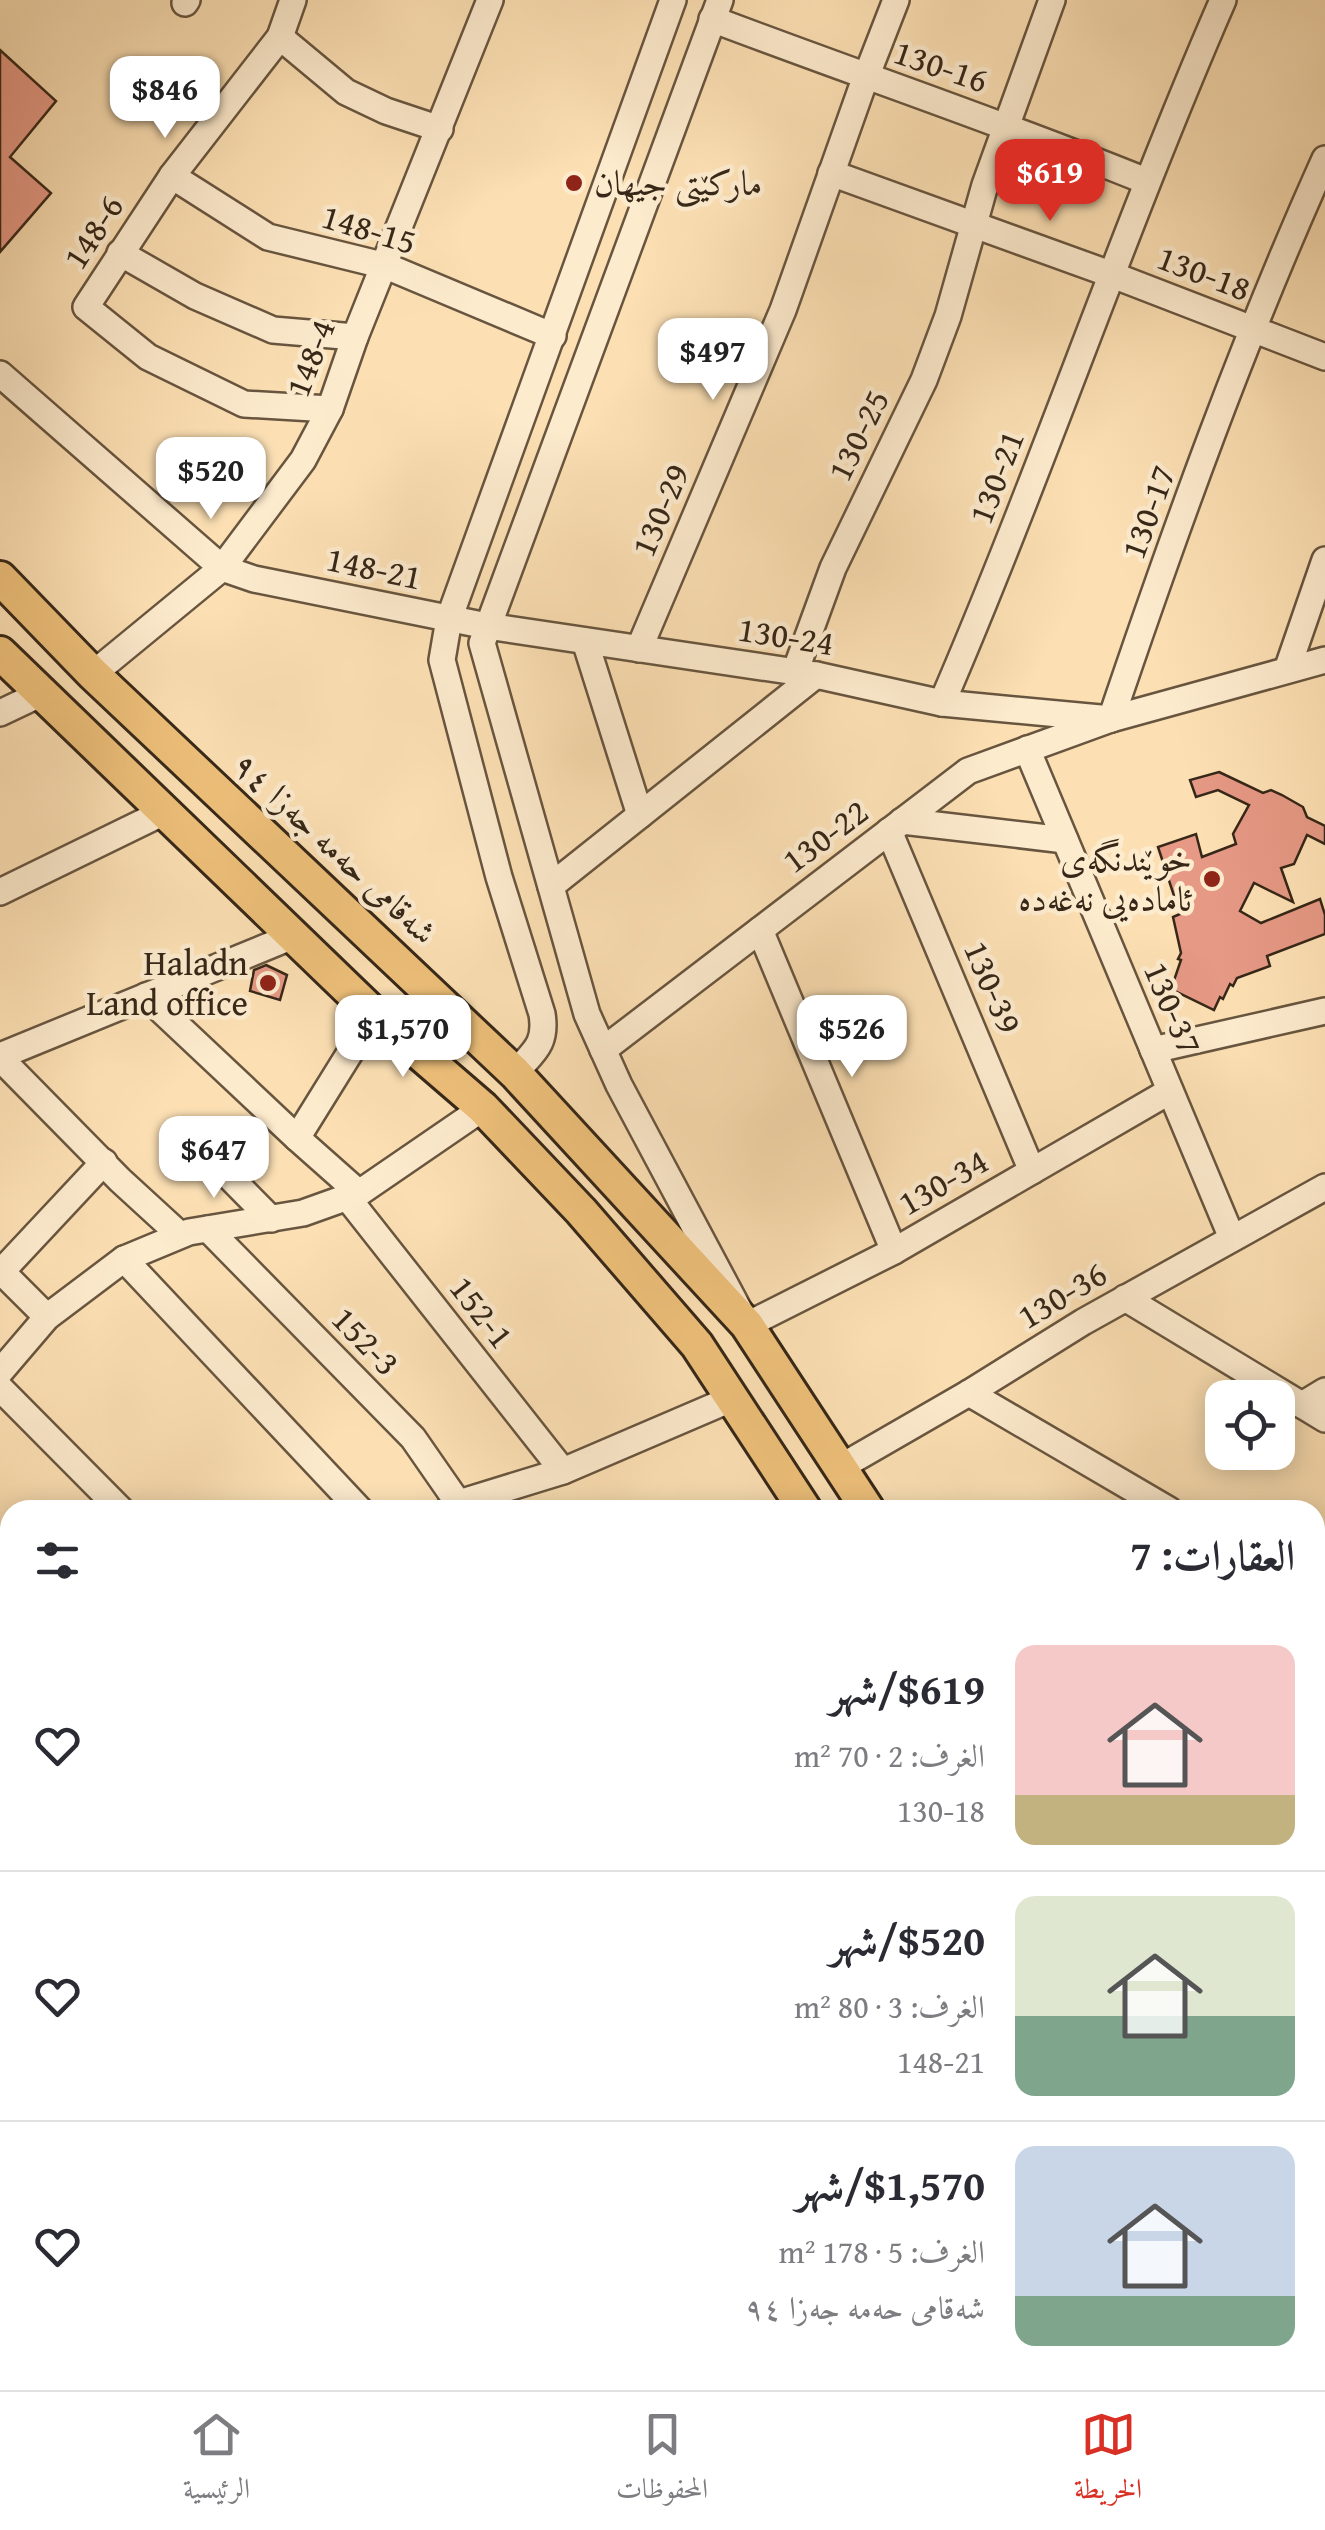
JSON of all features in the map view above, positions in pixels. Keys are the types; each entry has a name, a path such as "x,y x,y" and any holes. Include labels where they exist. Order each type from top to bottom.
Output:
{"main road":[{"name":"شەقامی حەمە جەزا ٩٤","path":"0,578 93,674 515,1074 747,1326 861,1500"},
{"path":"0,653 374,1014 483,1108 581,1210 698,1345 797,1500"},
{"path":"219,864 256,830"}],"street":[{"name":"148-6","path":"292,0 280,37 172,176 86,307 148,357 244,404 330,409"},
{"name":"148-4","path":"93,674 222,568 303,460 330,409 490,0"},
{"name":"130-29","path":"639,649 782,310 896,0"},
{"name":"130-25","path":"806,674 833,568 924,380 948,316 1006,125 1052,0"},
{"name":"130-21","path":"942,703 998,573 1146,181 1222,0"},
{"path":"515,1074 545,1033 542,1014 499,877 442,660 448,619 552,336 666,2"},
{"path":"716,10 482,644 587,1014 747,1326"},
{"name":"130-16","path":"716,10 865,77 1006,125 1146,181"},
{"path":"280,37 346,92 386,111 440,129"},
{"name":"130-17","path":"1111,719 1252,329 1325,159"},
{"name":"130-18","path":"831,174 1110,274 1325,357"},
{"name":"148-15","path":"172,176 268,237 386,266 552,336"},
{"path":"120,252 195,296 273,330 356,337"},
{"name":"148-21","path":"0,374 222,568 254,580 448,619"},
{"path":"1288,670 1325,560"},
{"name":"130-24","path":"448,619 806,674 942,703 1111,719"},
{"path":"585,640 640,815"},
{"name":"130-22","path":"603,1050 968,771 1111,719 1325,660"},
{"path":"550,886 806,674"},
{"path":"0,713 40,694"},
{"name":"130-37","path":"1027,749 1232,1238"},
{"path":"0,892 164,812"},
{"path":"896,826 1065,840"},
{"name":"130-39","path":"896,826 1032,1171"},
{"path":"760,930 894,1252"},
{"path":"180,1235 0,1057 294,936"},
{"name":"152-1","path":"146,996 353,1195 563,1471"},
{"path":"1153,1050 1325,1011"},
{"path":"296,1138 374,1014"},
{"name":"130-34","path":"747,1326 894,1252 1170,1092"},
{"path":"0,1372 47,1318 124,1259 180,1235 303,1213 353,1195 483,1108"},
{"path":"197,1144 271,1219"},
{"path":"47,1318 1,1270 104,1162"},
{"name":"130-36","path":"838,1468 1125,1298 1325,1187"},
{"name":"152-3","path":"208,1229 412,1438 451,1500"},
{"path":"124,1259 351,1500"},
{"path":"1125,1298 1325,1419"},
{"path":"0,1388 111,1500"},
{"path":"1302,1405 1325,1391"},
{"path":"970,1393 1152,1500"},
{"path":"479,1500 563,1471 731,1398"}],"building":[{"path":"0,50 56,101 10,157 51,193 0,252"},
{"path":"1219,772 1263,793 1271,790 1282,795 1303,807 1307,817 1325,826 1325,844 1307,835 1294,864 1281,868 1293,902 1254,883 1240,911 1261,923 1320,899 1325,934 1267,956 1270,966 1237,978 1214,1010 1171,989 1181,960 1173,917 1180,914 1158,847 1196,834 1202,857 1236,844 1233,834 1249,805 1218,790 1196,797 1190,780"},
{"name":"Haladn Land office","path":"266,965 287,975 280,1000 250,991 254,970"}],"place":[{"name":"ماركێتی جیھان","path":"574,183"},
{"name":"خوێندنگەی ئامادەیی نەغەدە","path":"1212,879"},
{"name":"Haladn Land office","path":"268,983"}]}
